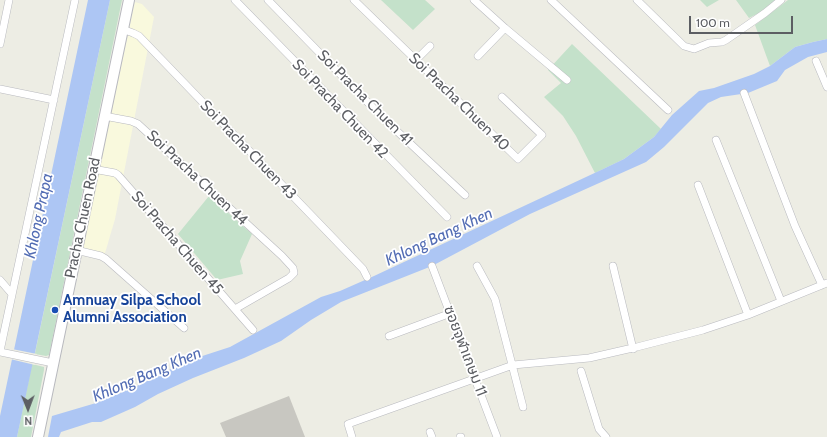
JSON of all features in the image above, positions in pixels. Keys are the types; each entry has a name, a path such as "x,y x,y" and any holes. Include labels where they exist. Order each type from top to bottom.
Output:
{"main road":[{"name":"Pracha Chuen Road","path":"38,437 129,0"}],"street":[{"path":"0,44 3,10 9,0"},
{"path":"53,363 2,352 12,294 75,0"},
{"name":"Soi Pracha Chuen 42","path":"235,0 447,217"},
{"name":"Soi Pracha Chuen 41","path":"268,0 383,118 465,195"},
{"name":"Soi Pracha Chuen 40","path":"354,0 518,159 542,135 502,97"},
{"path":"474,0 566,80"},
{"path":"551,0 668,110"},
{"path":"637,0 684,46 694,49 709,43 722,42 726,40 781,0"},
{"path":"478,56 505,28"},
{"name":"Soi Pracha Chuen 43","path":"122,29 138,36 363,269 368,277"},
{"path":"416,60 430,46"},
{"path":"816,61 827,87"},
{"path":"0,89 54,100"},
{"path":"352,437 348,424 513,365 589,358 632,349 702,330 748,315 824,284 795,226 744,93"},
{"name":"Soi Pracha Chuen 44","path":"104,116 132,121 138,124 282,256 293,268 294,273 289,278 235,309"},
{"path":"716,140 781,301"},
{"name":"Soi Pracha Chuen 45","path":"93,169 115,173 118,175 253,330"},
{"path":"698,185 748,315"},
{"path":"76,250 101,256 106,259 184,328"},
{"name":"ซอยจุฬาเกษม 11","path":"432,266 497,437"},
{"path":"477,266 495,299 523,407"},
{"path":"613,266 632,349"},
{"path":"0,280 12,294"},
{"path":"389,336 451,314"},
{"path":"581,371 599,429 606,437"}],"shaded area":[{"path":"110,0 122,0 49,355 46,356 35,354 35,353"},
{"path":"381,0 425,0 435,9 413,30"},
{"path":"700,0 719,0 707,7"},
{"path":"736,0 775,0 761,12 749,18"},
{"path":"788,0 827,0 827,39 795,47 770,66 755,25"},
{"path":"135,2 142,4 154,17 115,219 103,260 81,255"},
{"path":"572,44 661,129 654,137 624,159 595,173 576,136 563,116 544,97 561,83 548,70"},
{"path":"209,196 252,234 240,261 243,274 217,280 178,234"},
{"path":"32,364 44,367 44,370 31,437 17,437"}],"water":[{"path":"88,0 110,0 17,437 0,437 0,416"},
{"path":"827,39 827,52 808,57 785,70 777,81 748,93 721,97 708,103 664,147 646,162 530,214 432,266 341,302 311,320 281,341 244,358 193,378 101,422 92,422 61,432 59,437 48,437 52,416 96,403 137,386 187,361 230,347 321,297 340,291 374,276 624,159 654,137 672,115 699,91 714,88 754,74 770,66 795,47"}],"pier":[{"path":"12,349 37,354 35,365 10,359"}],"building":[{"path":"289,396 305,437 226,437 220,423"}],"place":[{"name":"Amnuay Silpa School Alumni Association","path":"55,310"}],"water label":[{"name":"Khlong Prapa","path":"39,216"},
{"name":"Khlong Bang Khen","path":"439,237"},
{"name":"Khlong Bang Khen","path":"147,375"}]}
